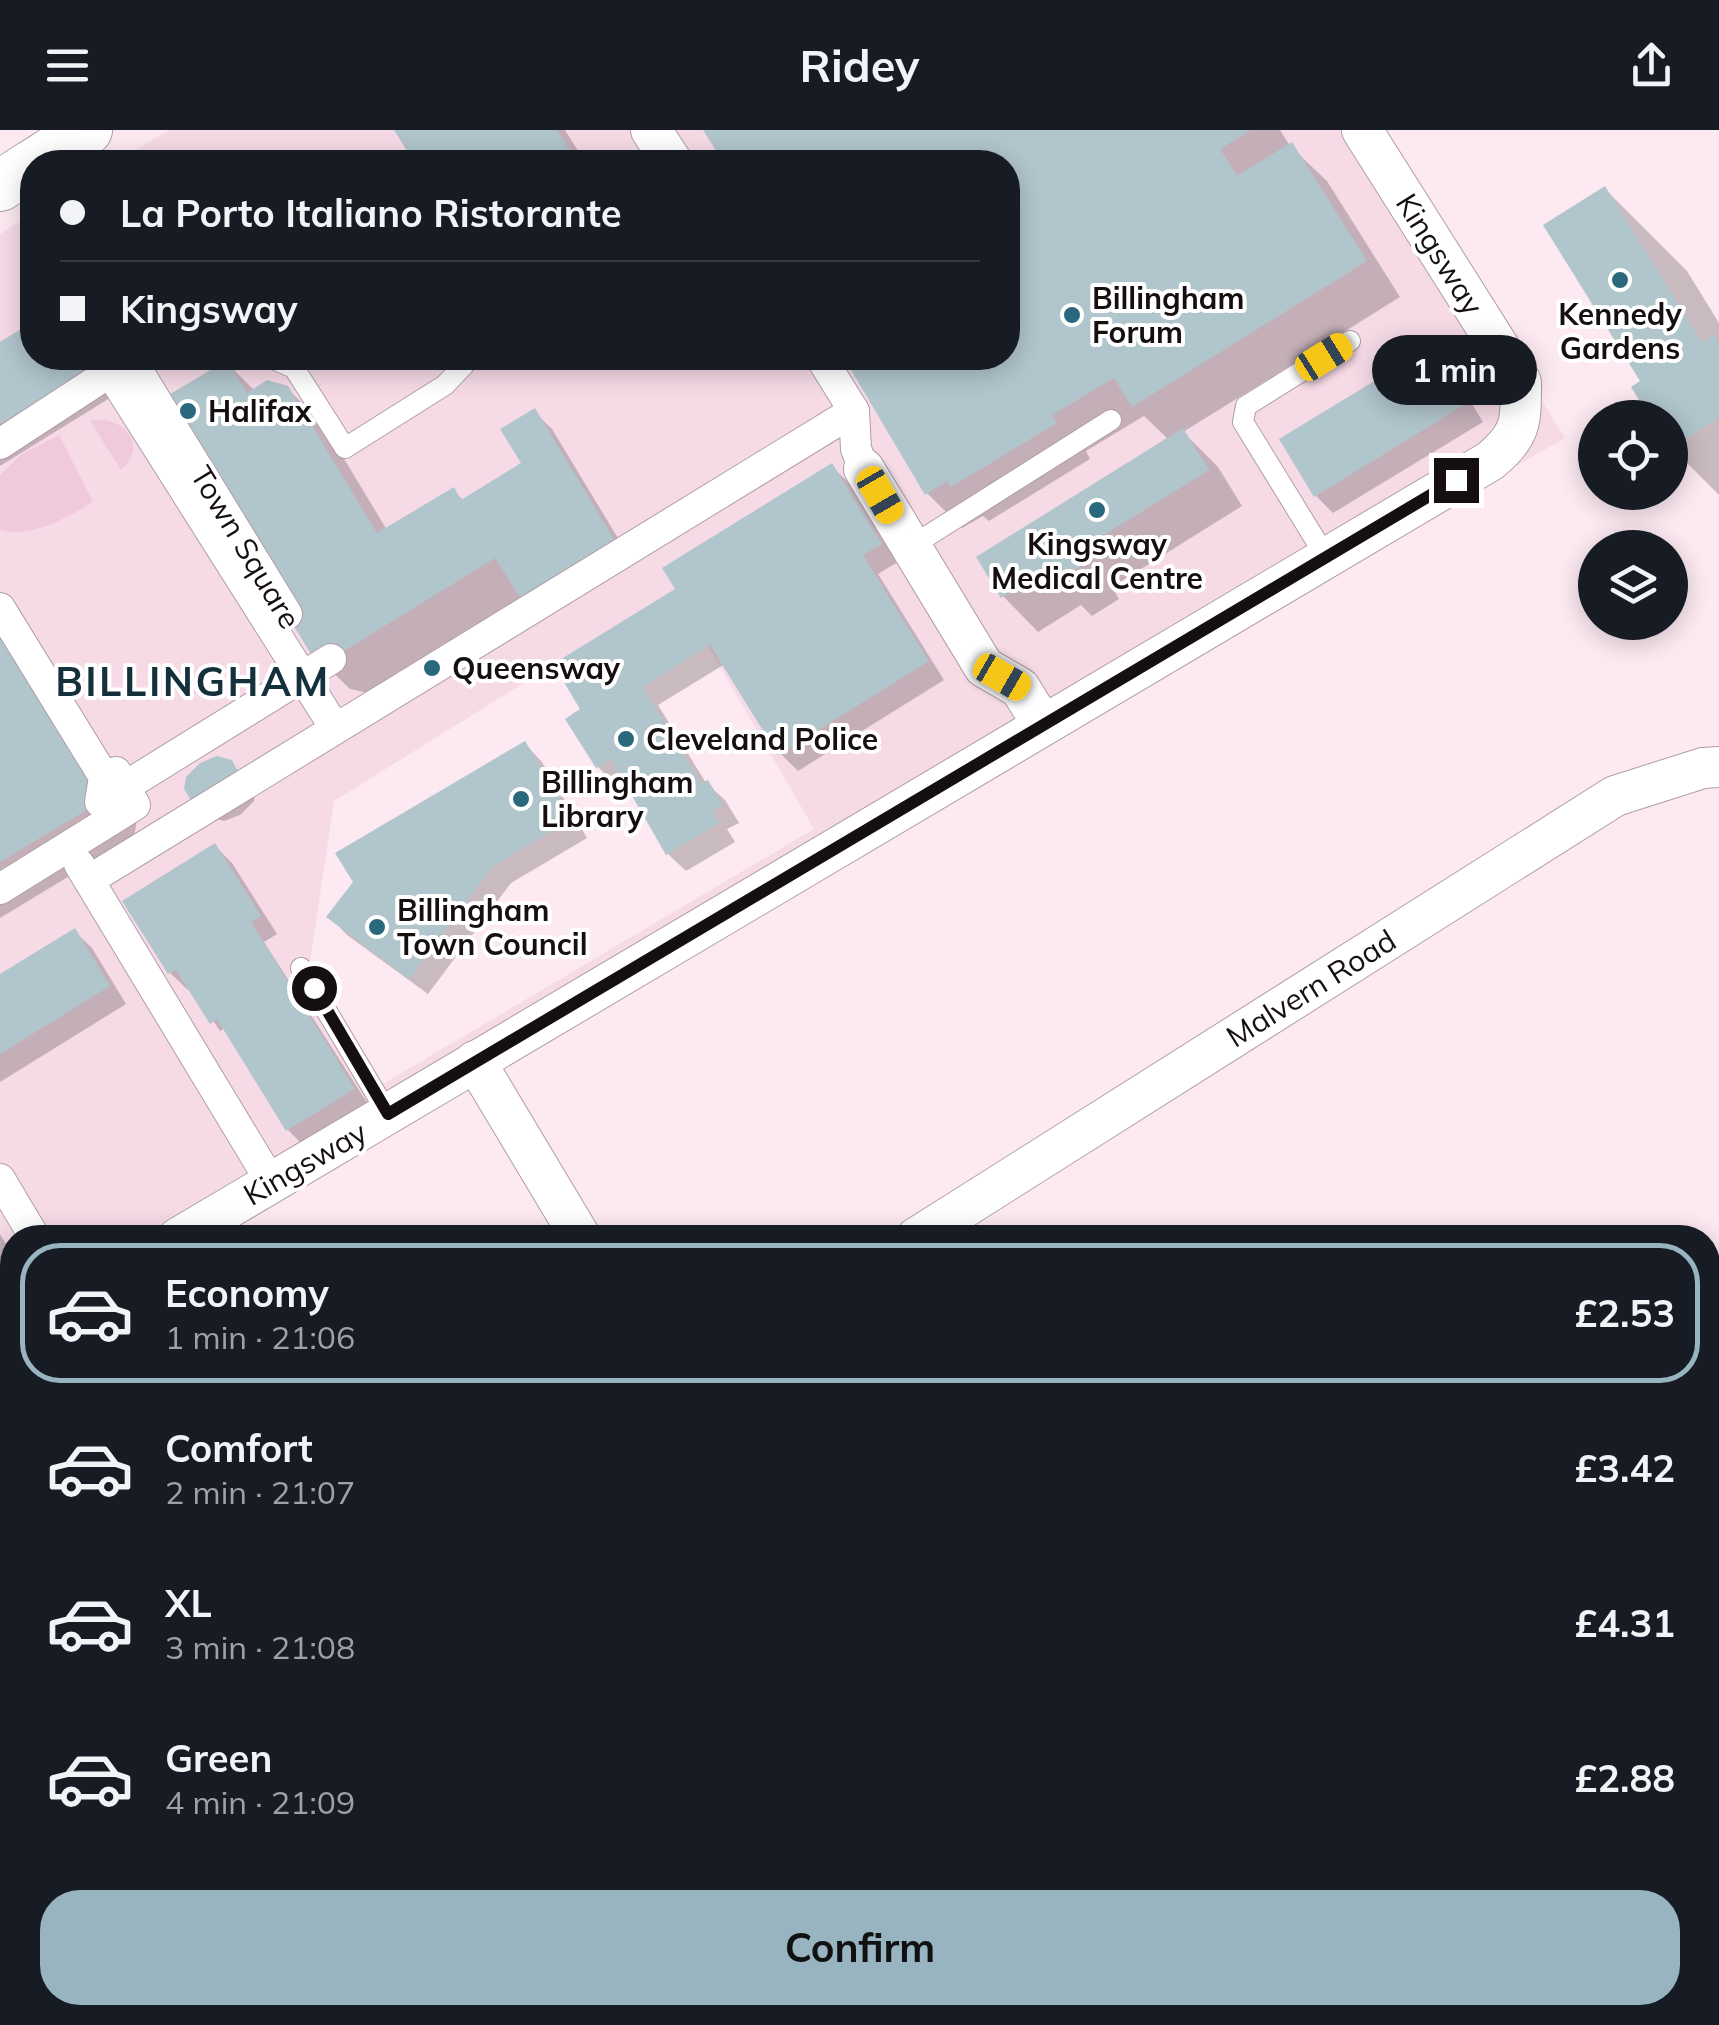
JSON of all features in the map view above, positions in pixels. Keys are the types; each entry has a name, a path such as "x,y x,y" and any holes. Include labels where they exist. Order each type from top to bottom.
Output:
{"street":[{"path":"57,150 87,130"},
{"name":"Kingsway","path":"200,1225 1490,461 1507,447 1521,424 1521,382 1362,130"},
{"path":"0,434 109,370"},
{"path":"0,444 111,370"},
{"path":"128,370 335,728"},
{"path":"828,370 854,411 856,449 864,469 910,547 984,667 1020,688 1043,725"},
{"path":"89,880 854,411"},
{"path":"0,582 130,796"},
{"path":"0,608 104,777 100,802 130,796"},
{"path":"0,888 68,846 130,796 302,677"},
{"name":"Malvern Road","path":"937,1225 1615,796 1703,768 1719,767"},
{"path":"68,846 272,1182"},
{"path":"475,1061 574,1225"},
{"path":"0,1180 27,1225"}],"lane":[{"path":"1326,557 1244,422 1246,406 1350,341"},
{"path":"295,370 345,448 445,385 459,370"},
{"path":"910,547 1111,420"},
{"path":"301,968 388,1114"}],"shaded area":[{"path":"169,130 1374,130 1565,438 195,1225 0,1225 0,234 20,222 20,370 1020,370 1020,150 136,150","holes":["675,589 814,829 378,1087 309,970 334,801"]},
{"path":"105,420 122,427 132,439 132,454 121,470 90,421"},
{"path":"59,435 93,502 37,529 0,530 0,475 22,454"}],"building":[{"path":"394,130 557,130 570,150 406,150"},
{"path":"703,130 1251,130 1220,149 1237,176 1292,142 1367,261 1132,407 1114,378 1052,415 1057,423 951,487 947,481 925,495 851,370 1020,370 1020,150 716,150"},
{"name":"Kennedy Gardens","path":"1605,186 1702,342 1714,335 1719,343 1719,418 1688,437 1688,400 1639,400 1631,387 1640,381 1543,225"},
{"path":"20,330 20,370 88,370 0,424 0,342"},
{"path":"1432,346 1467,403 1314,497 1279,439"},
{"path":"210,370 233,370 247,393 267,380 288,386 377,533 454,487 461,500 521,463 500,429 535,408 617,544 523,602 495,558 331,659 311,654 157,402"},
{"name":"Kingsway Medical Centre","path":"1183,428 1209,470 1078,551 1086,563 1054,582 1047,570 1001,598 976,557"},
{"path":"832,463 882,544 863,555 929,661 778,755 710,645 643,687 701,783 708,780 723,805 712,811 719,823 666,855 611,759 596,768 565,719 580,709 553,664 675,589 662,568"},
{"path":"0,608 100,802 0,862"},
{"path":"525,741 572,819 493,866 409,979 326,917 353,882 335,853"},
{"path":"217,756 232,760 238,772 205,804 191,800 184,789 186,777 200,763"},
{"path":"215,843 261,916 251,922 355,1089 286,1131 217,1019 210,1024 176,970 168,974 122,901"},
{"path":"75,928 110,986 0,1054 0,974"}],"place":[{"name":"Kennedy Gardens","path":"1620,280"},
{"name":"Billingham Forum","path":"1072,315"},
{"name":"Halifax","path":"188,411"},
{"name":"Kingsway Medical Centre","path":"1097,510"},
{"name":"Queensway","path":"432,668"},
{"name":"Cleveland Police","path":"626,739"},
{"name":"Billingham Library","path":"521,799"},
{"name":"Billingham Town Council","path":"377,927"}],"district":[{"name":"BILLINGHAM","path":"193,681"}],"route":[{"path":"314,988 388,1114 1456,480"}]}
